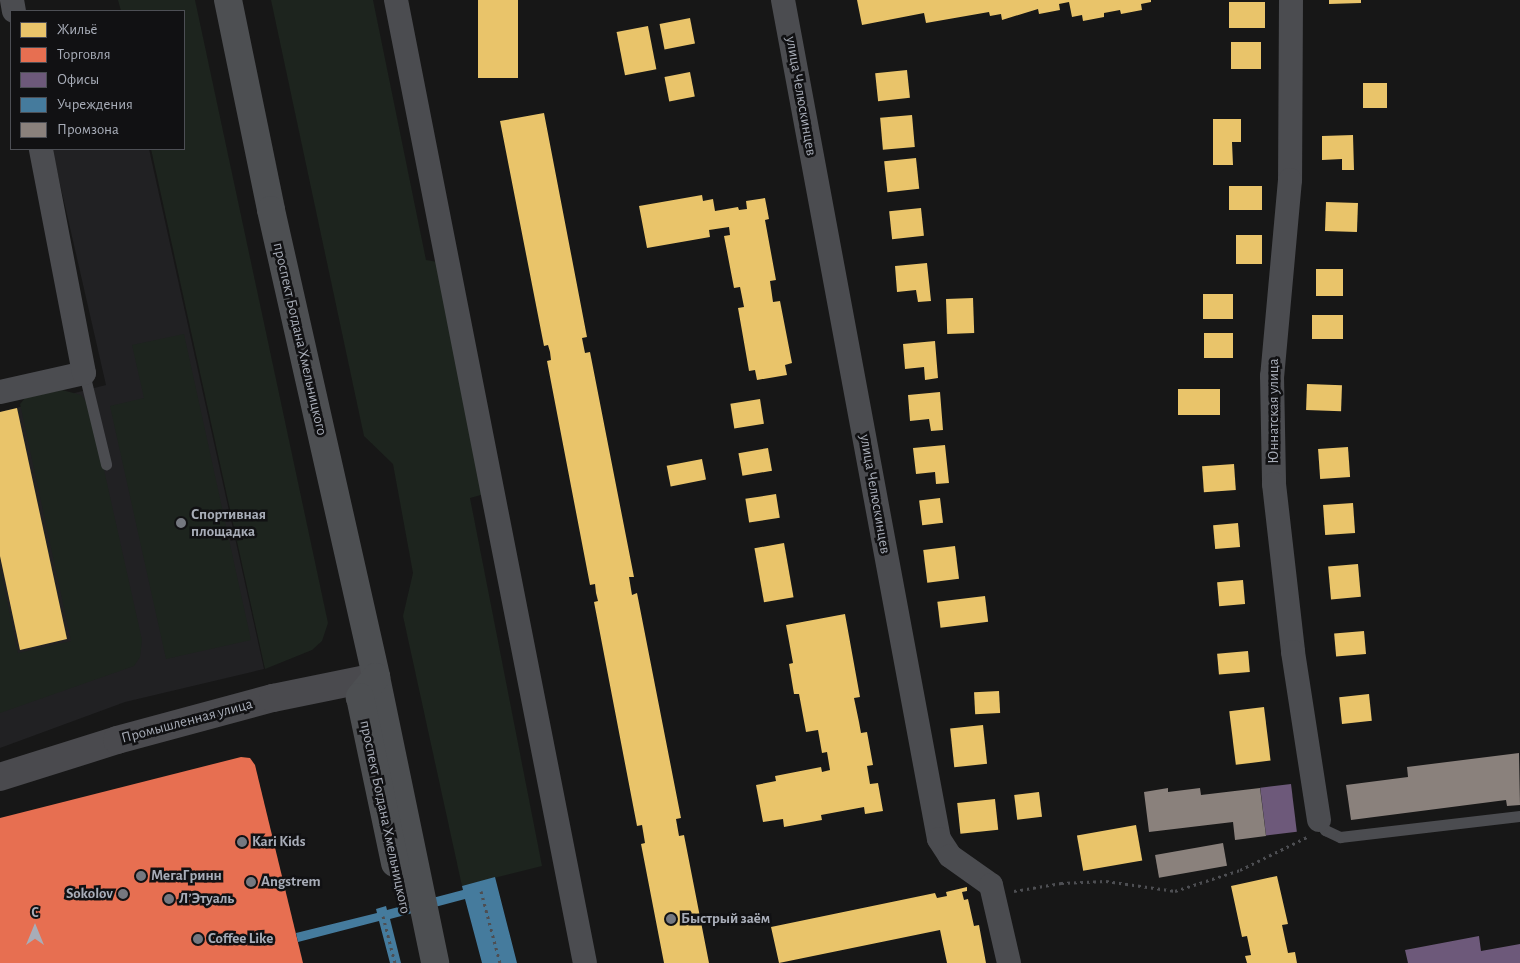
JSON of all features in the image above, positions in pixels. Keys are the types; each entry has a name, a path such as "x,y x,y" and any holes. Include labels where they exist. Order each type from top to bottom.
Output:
{"main road":[{"name":"проспект Богдана Хмельницкого","path":"228,0 271,210 376,677 435,963"},
{"name":"проспект Богдана Хмельницкого","path":"376,677 360,697 416,963"}],"street":[{"path":"396,0 585,963"},
{"name":"улица Челюскинцев","path":"783,0 939,839 950,856 983,876 996,895 1009,963"},
{"name":"Юннатская улица","path":"1291,0 1290,180 1272,376 1274,484 1293,652 1322,825"},
{"path":"0,392 84,373 41,150"},
{"name":"Промышленная улица","path":"0,777 117,740 273,698 376,677"}],"lane":[{"path":"84,373 106,464"},
{"path":"1322,825 1340,837 1520,816"}],"path":[{"path":"996,895 1061,883 1106,881 1175,890 1240,870 1322,825"},
{"path":"481,890 500,963"},
{"path":"383,916 395,963"}],"shaded area":[{"path":"118,0 195,0 328,623 322,641 312,650 265,669 151,150 185,150 185,10 121,10"},
{"path":"271,0 373,0 426,260 444,263 488,493 470,498 542,866 462,886 403,616 413,573 393,464 364,436"},
{"path":"52,150 149,150 264,669 125,702 0,748 0,412 106,385"},
{"name":"Спортивная площадка","path":"184,334 251,640 166,659 110,406 144,398 132,345"},
{"path":"62,390 81,395 90,407 142,640 140,657 134,666 0,713 0,567 18,653 71,641 20,404 25,398"}],"building: Жильё":[{"path":"478,0 518,0 518,78 478,78"},
{"path":"857,0 1151,0 1151,2 1141,4 1142,10 1121,14 1120,10 1104,13 1104,17 1083,21 1082,15 1072,17 1069,2 1059,4 1060,10 1039,14 1038,9 1002,20 1001,14 990,16 989,12 926,23 924,13 862,25"},
{"path":"1329,0 1361,0 1361,3 1329,4"},
{"path":"1229,2 1265,2 1265,28 1229,28"},
{"path":"690,18 695,44 665,49 660,24"},
{"path":"648,26 656,69 625,75 617,32"},
{"path":"1231,42 1261,42 1261,69 1231,69"},
{"path":"907,70 910,98 878,101 875,73"},
{"path":"690,72 695,97 669,102 664,77"},
{"path":"1363,83 1387,83 1387,108 1363,108"},
{"path":"544,113 587,337 582,338 585,353 590,352 634,577 629,577 632,595 637,593 681,818 676,819 679,836 684,835 709,963 664,963 641,844 645,843 642,825 637,826 594,602 598,601 595,584 590,585 547,361 551,360 550,352 548,345 544,346 500,121"},
{"path":"912,115 915,147 883,150 880,118"},
{"path":"1213,119 1241,119 1241,142 1232,142 1233,165 1213,165"},
{"path":"1353,135 1354,170 1342,170 1342,159 1322,160 1322,136"},
{"path":"916,158 919,189 887,192 884,161"},
{"path":"1229,186 1262,186 1262,210 1229,210"},
{"path":"702,195 703,201 713,199 715,211 738,207 739,210 747,209 746,201 765,198 769,219 765,220 776,280 770,281 773,302 780,301 792,363 785,365 787,375 757,380 755,370 749,371 738,308 744,307 740,287 734,288 724,236 730,235 729,227 709,230 710,237 647,248 639,206"},
{"path":"1326,202 1358,203 1357,232 1325,231"},
{"path":"921,208 924,236 892,239 889,211"},
{"path":"1236,235 1262,235 1262,264 1236,264"},
{"path":"927,263 931,301 918,302 916,290 897,292 895,266"},
{"path":"1316,269 1343,269 1343,296 1316,296"},
{"path":"1203,294 1233,294 1233,319 1203,319"},
{"path":"973,298 974,333 947,334 946,299"},
{"path":"1312,315 1343,315 1343,339 1312,339"},
{"path":"1204,333 1233,333 1233,358 1204,358"},
{"path":"935,341 938,378 925,380 924,367 905,369 903,344"},
{"path":"1307,384 1342,385 1341,411 1306,410"},
{"path":"1178,389 1220,389 1220,415 1178,415"},
{"path":"940,392 943,430 931,431 929,419 910,421 908,395"},
{"path":"760,399 764,424 734,428 730,404"},
{"path":"17,408 67,639 20,650 0,556 0,412"},
{"path":"945,445 949,483 936,484 935,472 916,474 913,448"},
{"path":"1348,447 1350,477 1320,479 1318,449"},
{"path":"768,448 772,471 742,476 738,453"},
{"path":"702,459 706,480 671,486 667,466"},
{"path":"1234,464 1236,490 1204,492 1202,466"},
{"path":"776,494 780,518 749,523 745,499"},
{"path":"940,498 943,523 922,525 919,501"},
{"path":"1353,503 1355,533 1325,535 1323,505"},
{"path":"1238,523 1240,547 1215,549 1213,525"},
{"path":"784,543 794,597 764,602 754,548"},
{"path":"955,546 959,579 927,583 923,550"},
{"path":"1358,564 1361,597 1331,599 1328,567"},
{"path":"1243,580 1245,604 1219,606 1217,582"},
{"path":"985,596 988,622 941,628 937,602"},
{"path":"845,614 860,697 854,698 861,733 867,732 873,765 867,766 870,784 878,783 883,811 865,814 864,807 821,815 822,820 784,827 783,819 763,822 756,785 776,781 775,776 821,767 822,772 830,770 827,752 822,753 818,730 806,732 799,694 794,694 789,664 793,663 786,625"},
{"path":"1364,631 1366,654 1336,657 1334,634"},
{"path":"1248,651 1250,672 1219,675 1217,654"},
{"path":"999,691 1000,713 975,714 974,692"},
{"path":"1369,694 1372,721 1342,724 1339,697"},
{"path":"1264,707 1271,761 1236,765 1229,711"},
{"path":"983,725 987,764 954,767 950,728"},
{"path":"1039,792 1042,817 1017,820 1014,795"},
{"path":"995,799 998,830 960,834 957,803"},
{"path":"1136,825 1142,860 1083,871 1077,835"},
{"path":"1277,876 1288,924 1282,925 1288,953 1295,952 1297,963 1247,963 1245,956 1251,955 1247,936 1242,937 1231,886"},
{"path":"967,887 967,891 962,892 964,900 968,899 974,926 979,925 986,963 947,963 940,930 779,963 771,927 935,893 937,898 947,896 946,892"}],"building: Торговля":[{"name":"МегаГринн","path":"241,757 250,758 255,765 303,963 0,963 0,818"}],"building: Офисы":[{"path":"1291,784 1297,832 1266,835 1260,788"},
{"path":"1479,936 1481,951 1520,944 1520,963 1408,963 1405,950"}],"building: Учреждения":[{"path":"495,877 517,963 482,963 465,899 390,919 401,963 390,963 379,921 298,942 296,933 377,913 376,909 386,906 387,910 463,890 462,886"}],"building: Промзона":[{"path":"1519,753 1520,805 1507,806 1506,800 1351,820 1346,785 1408,777 1407,767"},
{"path":"1168,788 1168,792 1200,788 1201,795 1260,788 1266,836 1235,840 1233,822 1149,832 1144,792"},
{"path":"1223,843 1227,866 1159,878 1155,855"}],"place":[{"name":"Спортивная площадка","path":"181,523"},
{"name":"Kari Kids","path":"242,842"},
{"name":"МегаГринн","path":"141,876"},
{"name":"Angstrem","path":"251,882"},
{"name":"Sokolov","path":"123,894"},
{"name":"Л’Этуаль","path":"169,899"},
{"name":"Быстрый заём","path":"671,919"},
{"name":"Coffee Like","path":"198,939"}]}
